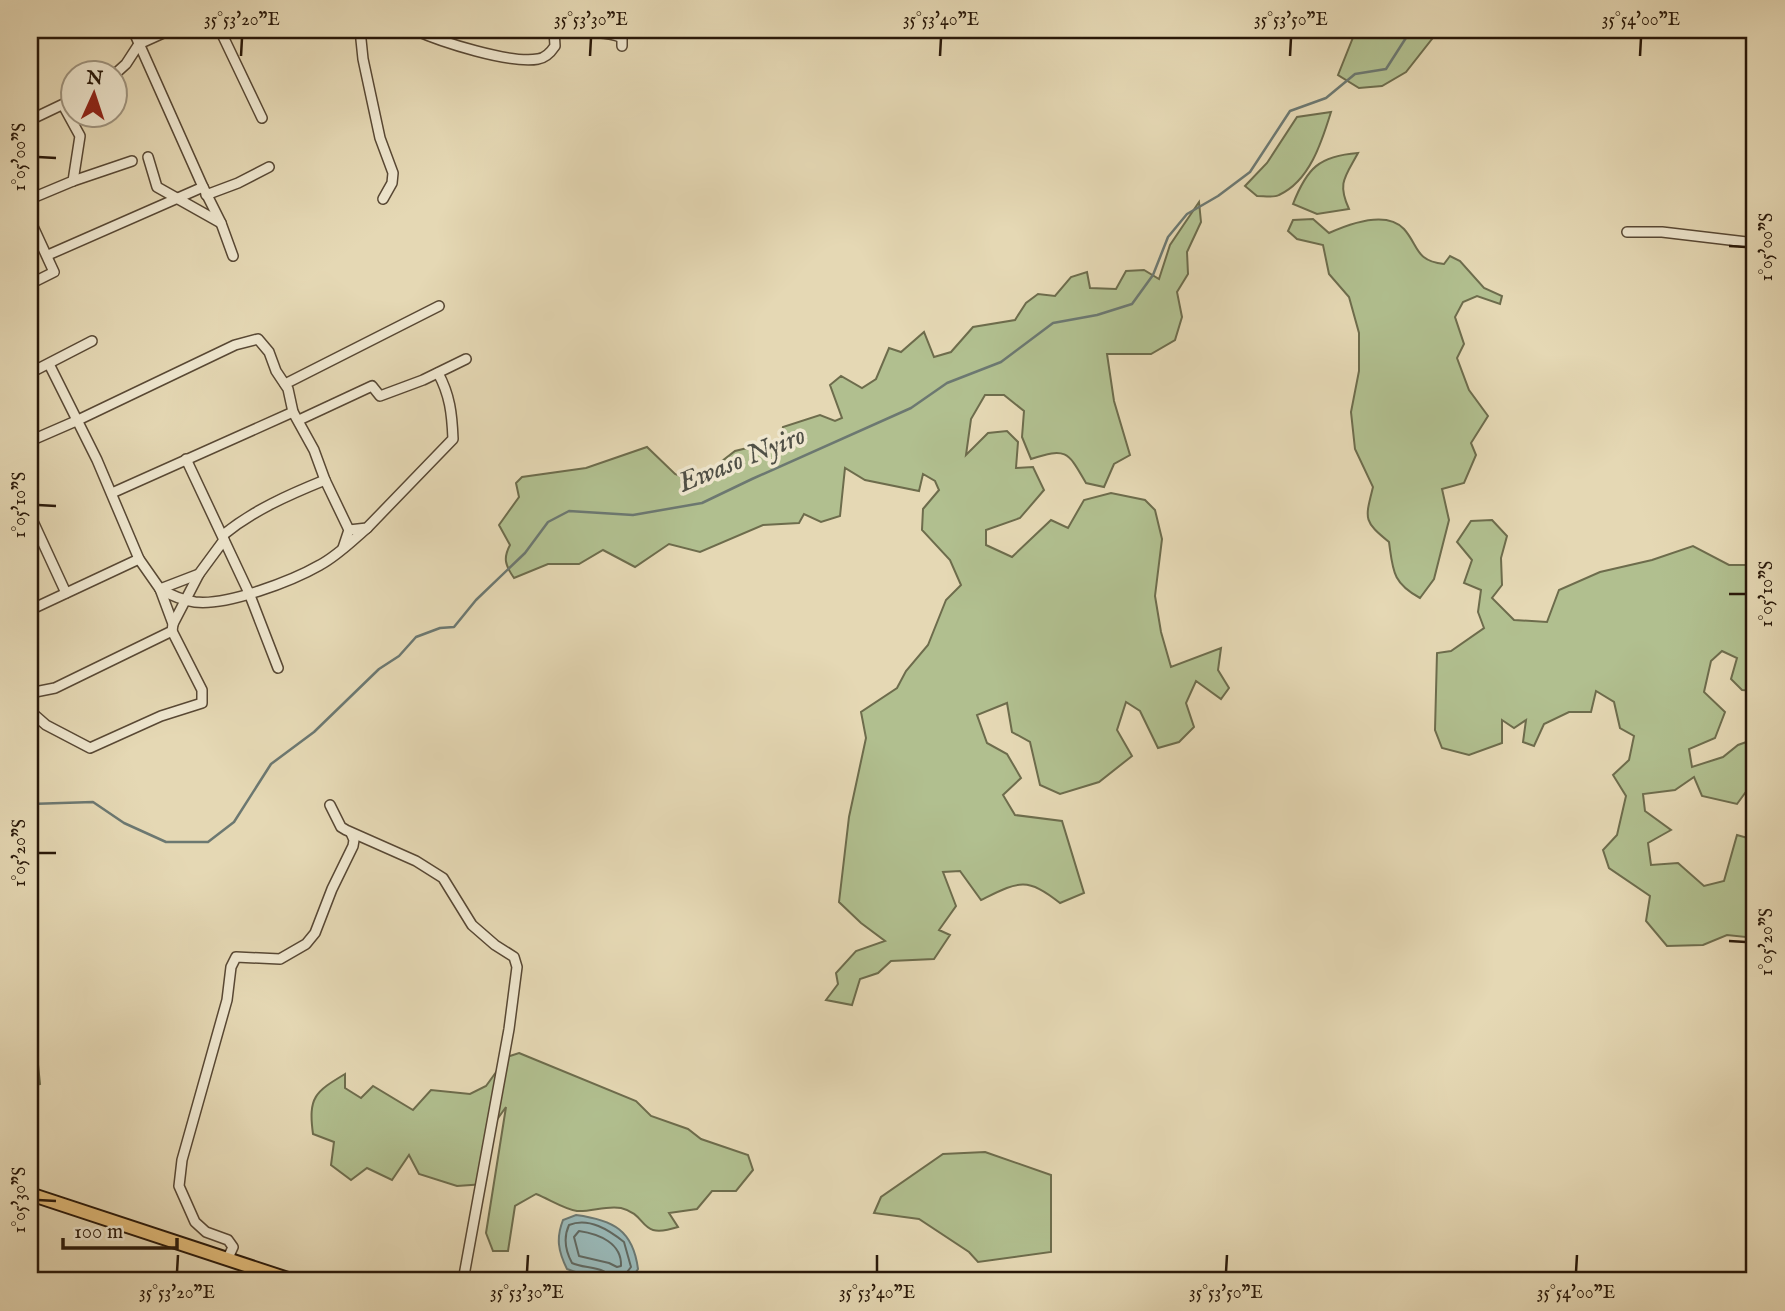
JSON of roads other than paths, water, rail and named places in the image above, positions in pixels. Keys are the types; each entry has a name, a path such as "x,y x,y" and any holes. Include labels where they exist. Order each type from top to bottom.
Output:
{"highway":[{"path":"30,1194 294,1281"}],"street":[{"path":"133,30 204,191 221,223 233,256"},
{"path":"129,60 139,44 170,30"},
{"path":"220,30 262,118"},
{"path":"360,30 363,59 380,138 393,173 392,183 383,199"},
{"path":"415,30 440,41 494,56 539,60 548,56 555,46 554,30"},
{"path":"577,30 590,34 615,34 622,38 622,47"},
{"path":"30,120 60,106"},
{"path":"73,181 80,136 77,130"},
{"path":"148,157 157,187 221,223"},
{"path":"30,199 132,161"},
{"path":"48,256 175,198 237,183 269,167"},
{"path":"30,220 54,272 30,284"},
{"path":"1627,232 1662,232 1755,243"},
{"path":"285,384 439,306"},
{"path":"30,441 235,345 258,339 270,352 276,371 288,389 295,416 314,450 349,530 344,548"},
{"path":"30,373 92,341"},
{"path":"112,493 186,459 372,386 380,396 397,391 466,359"},
{"path":"30,711 46,724 90,748 161,716 202,704 202,691 172,627 160,589 139,559 112,493 49,364"},
{"path":"160,589 198,603 230,598 297,577 322,565 344,548 367,528 453,439 452,408 447,389 438,373"},
{"path":"186,459 249,593 278,668"},
{"path":"31,690 55,688 172,627 199,574 224,537 246,516 326,480"},
{"path":"30,515 66,593"},
{"path":"349,530 367,528"},
{"path":"30,610 139,559"},
{"path":"160,589 199,574"},
{"path":"330,805 341,827 416,861 443,878 472,925 514,957 517,967 509,1028 463,1281"},
{"path":"228,1258 233,1247 228,1240 206,1232 195,1222 179,1186 182,1160 228,1000 231,967 236,957 280,959 311,939 353,846 351,833"}],"water":[{"path":"576,1215 611,1224 626,1236 638,1269 631,1278 613,1281 567,1269 560,1250 559,1233 563,1220"}],"waterway":[{"name":"Ewaso Nyiro","path":"30,804 93,802 124,823 166,842 208,842 234,822 271,764 314,732 379,669 399,656 416,637 440,628 454,627 476,600 525,553 548,522 569,511 633,515 702,503 911,408 947,383 1001,362 1053,323 1097,315 1132,304 1153,275 1168,237 1187,214 1218,196 1250,172 1290,111 1326,98 1355,74 1386,69 1411,30"}]}
